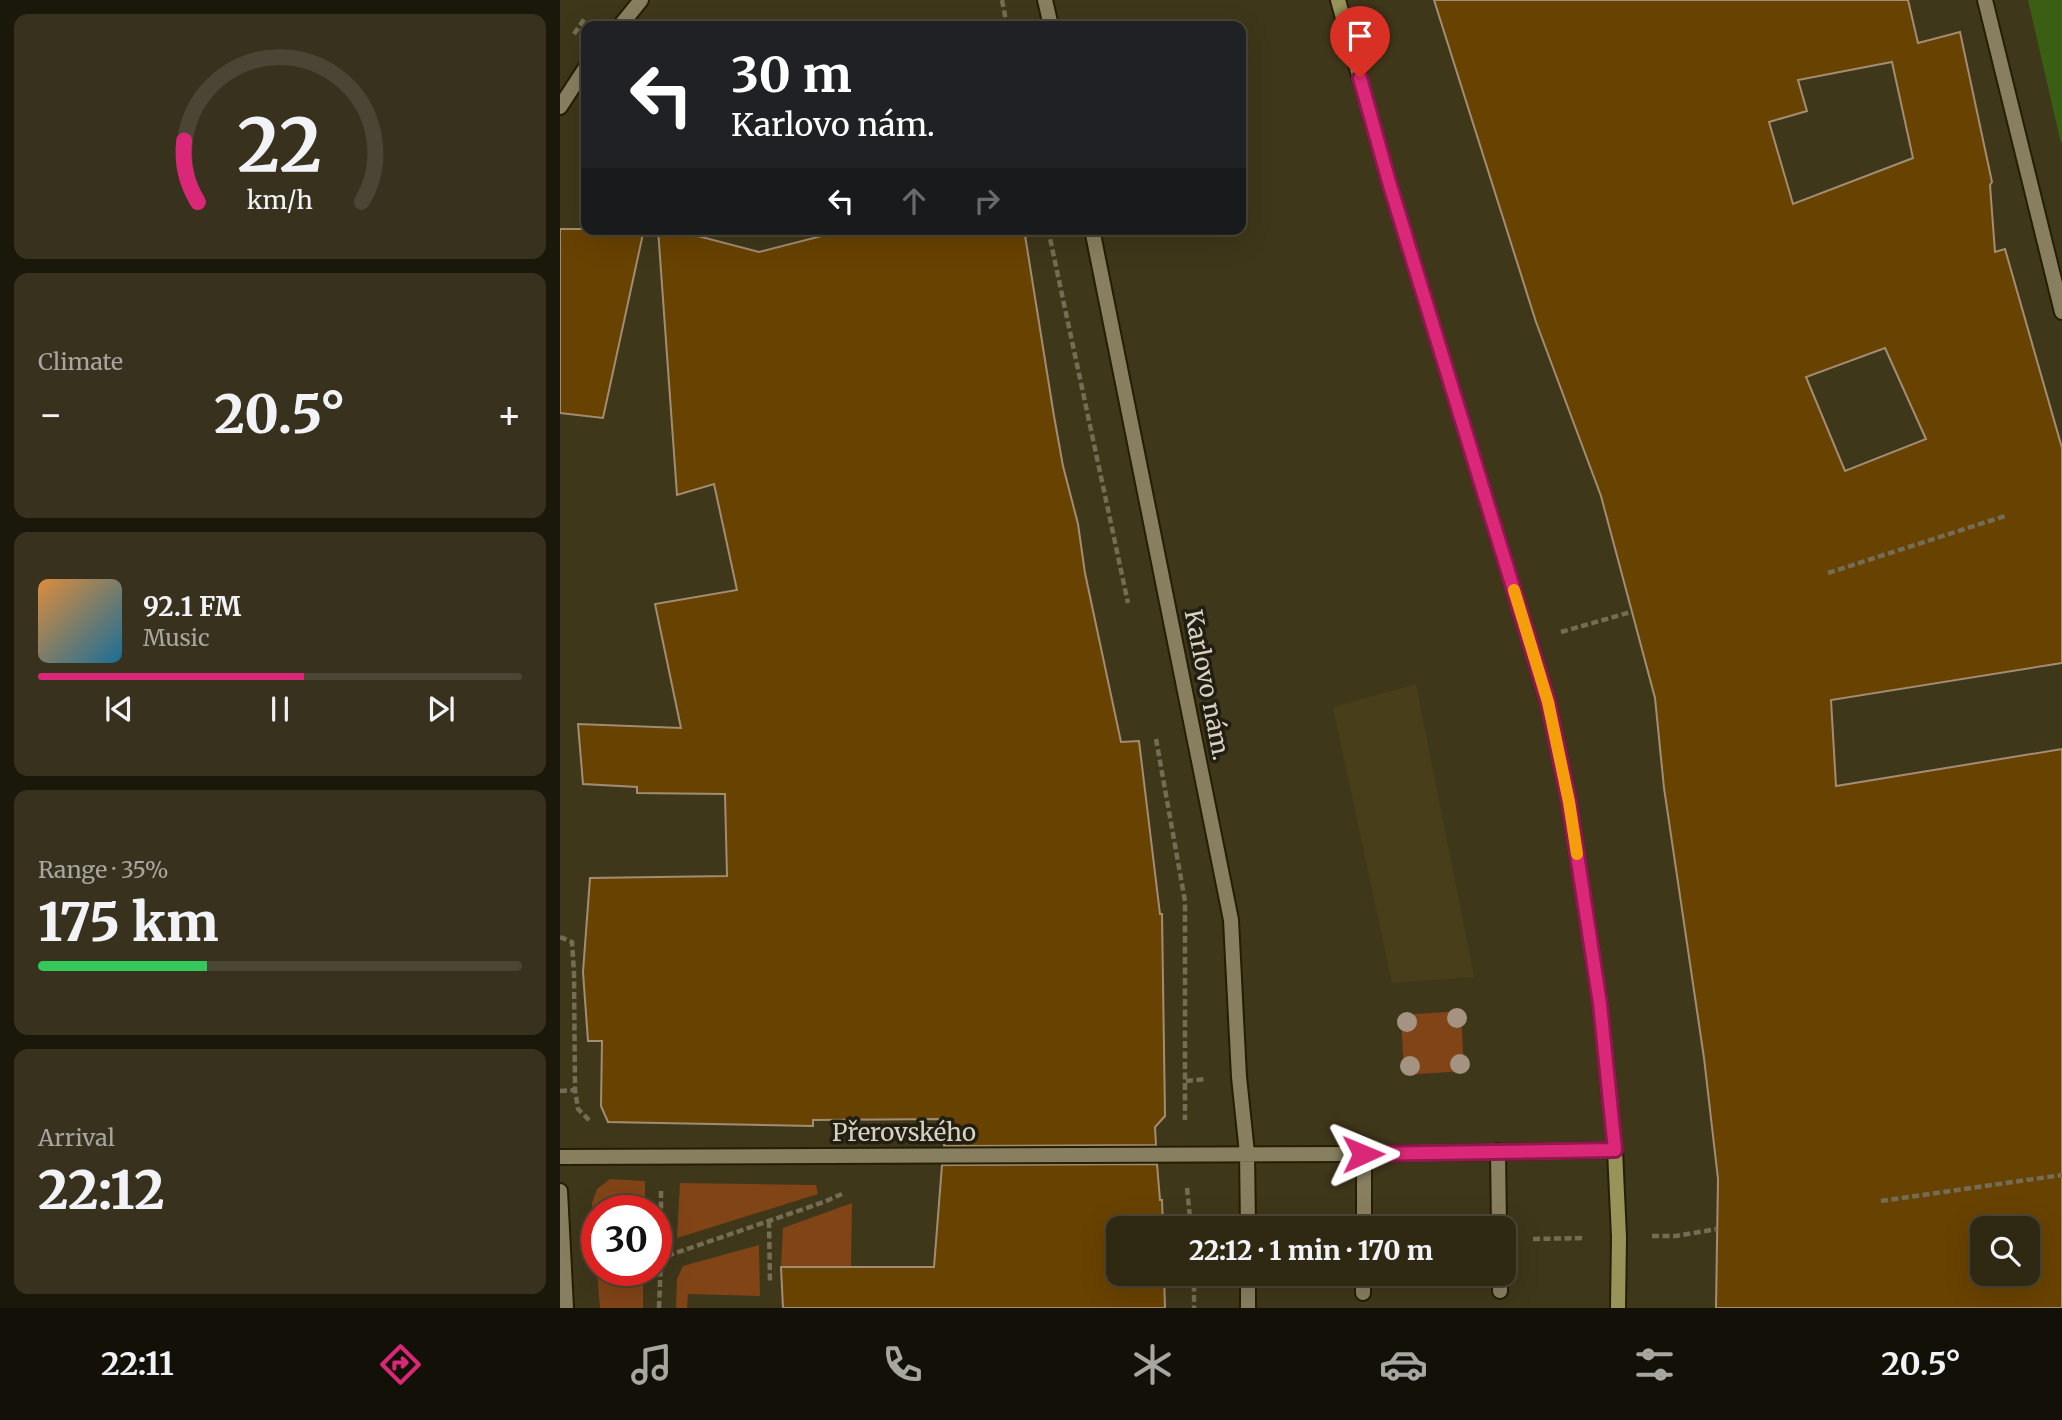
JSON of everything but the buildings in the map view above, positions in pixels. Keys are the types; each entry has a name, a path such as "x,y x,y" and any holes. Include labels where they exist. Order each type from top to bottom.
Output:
{"street":[{"path":"624,21 641,0"},
{"path":"1045,0 1050,21"},
{"path":"1338,0 1389,182 1548,702 1569,802 1600,1004 1615,1150 1619,1237 1618,1308"},
{"path":"1985,0 2062,312"},
{"path":"560,107 581,75"},
{"name":"Karlovo nám.","path":"1093,235 1231,920 1239,1077 1247,1153 1248,1216"},
{"path":"1247,1153 1615,1150"},
{"path":"1498,1151 1499,1216"},
{"name":"Přerovského","path":"560,1157 1247,1153"},
{"path":"1363,1154 1364,1216"},
{"path":"560,1191 566,1308"},
{"path":"1248,1286 1248,1308"},
{"path":"1363,1286 1363,1293"},
{"path":"1500,1286 1500,1291"}],"path":[{"path":"1002,0 1006,21"},
{"path":"583,21 590,11"},
{"path":"568,43 581,24"},
{"path":"1049,235 1128,604"},
{"path":"1828,573 2005,516"},
{"path":"1530,641 1631,612"},
{"path":"1156,738 1185,901 1185,1120"},
{"path":"560,937 572,942 575,1090 560,1091"},
{"path":"661,1157 661,1195"},
{"path":"1881,1201 2062,1175"},
{"path":"672,1254 824,1202 853,1189"},
{"path":"769,1221 770,1284"},
{"path":"1676,1236 1717,1229"},
{"path":"1525,1239 1588,1238"},
{"path":"659,1308 660,1286"},
{"path":"1194,1286 1194,1308"}],"shaded area":[{"path":"2028,0 2062,0 2062,145 2060,139"},
{"path":"1416,684 1474,977 1392,983 1333,707"},
{"path":"1461,1011 1464,1071 1404,1075 1401,1015"},
{"path":"610,1179 645,1181 645,1195 595,1195 597,1189"},
{"path":"680,1183 816,1185 818,1194 677,1238"},
{"path":"852,1203 851,1267 781,1267 783,1228"},
{"path":"759,1245 760,1296 688,1294 687,1308 676,1308 677,1279 683,1266"},
{"path":"598,1286 643,1286 643,1308 600,1308"}],"slow traffic":[{"path":"1514,590 1548,702 1577,854"}],"route":[{"path":"1360,78 1389,182 1548,702 1569,802 1600,1004 1615,1150 1363,1154"}]}
